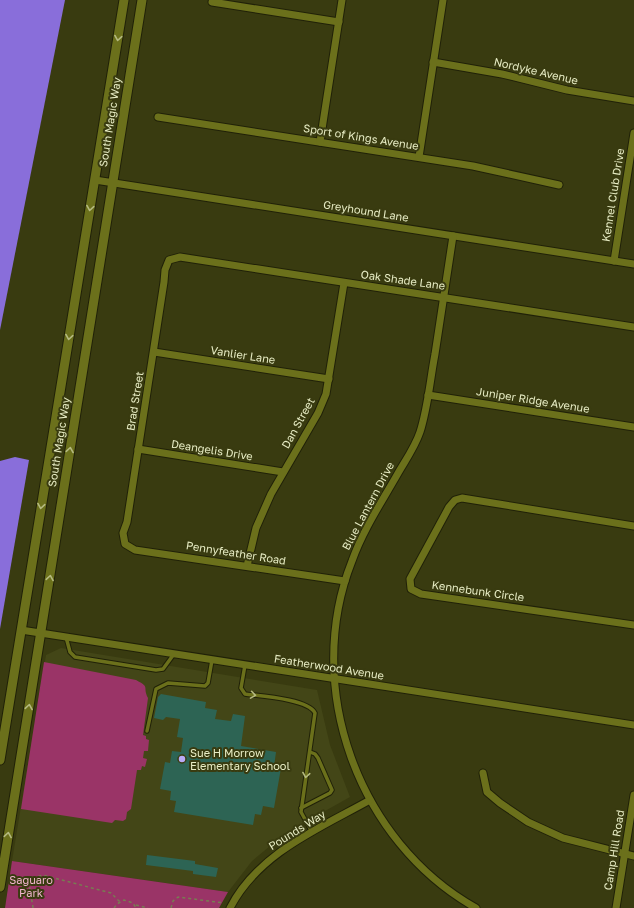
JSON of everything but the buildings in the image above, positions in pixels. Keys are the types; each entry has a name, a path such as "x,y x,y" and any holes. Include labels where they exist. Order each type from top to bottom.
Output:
{"street":[{"name":"South Magic Way","path":"0,760 124,0"},
{"name":"South Magic Way","path":"0,887 142,0"},
{"path":"320,142 342,0"},
{"path":"418,157 443,0"},
{"path":"212,2 339,22"},
{"name":"Nordyke Avenue","path":"433,62 502,74 567,90 634,101"},
{"name":"Sport of Kings Avenue","path":"158,117 473,166 559,185"},
{"name":"Kennel Club Drive","path":"614,261 634,133"},
{"name":"Greyhound Lane","path":"95,180 634,264"},
{"name":"Blue Lantern Drive","path":"453,236 428,395 419,433 359,543 345,581 339,605 334,641 334,679 340,721 351,760 370,800 391,831 416,861 449,889 476,908"},
{"name":"Oak Shade Lane","path":"169,260 180,257 634,327"},
{"name":"Brad Street","path":"125,544 123,533 154,352 164,282 164,270 169,260"},
{"name":"Dan Street","path":"247,566 256,528 270,494 322,405 329,380 344,283"},
{"name":"Vanlier Lane","path":"154,352 329,380"},
{"name":"Juniper Ridge Avenue","path":"428,395 634,426"},
{"name":"Deangelis Drive","path":"138,449 283,472"},
{"name":"Kennebunk Circle","path":"634,526 462,498 455,500 449,507 410,579 411,589 421,594 634,625"},
{"name":"Pennyfeather Road","path":"125,544 135,550 345,581"},
{"name":"Featherwood Avenue","path":"21,630 634,725"},
{"path":"483,774 487,792 500,804 528,822 563,838 634,856"},
{"name":"Camp Hill Road","path":"616,908 634,795"},
{"name":"Pounds Way","path":"230,908 242,890 261,868 286,848 370,800"}],"lane":[{"path":"66,637 70,652 75,657 156,670 163,669 174,654"},
{"path":"147,731 156,689 168,683 205,686 208,683 212,660"},
{"path":"245,665 241,688 245,694 302,703 313,709 315,717 301,808 302,817 312,832"},
{"path":"301,808 330,793 332,790 318,758 315,754 310,752"}],"path":[{"path":"33,908 29,890 30,885 38,877 43,875 111,893 120,902"},
{"path":"171,908 172,901 178,896 224,902"},
{"path":"114,908 120,902 128,900 136,907 148,908"}],"shaded area":[{"path":"0,0 65,0 0,330"},
{"path":"15,457 29,460 0,629 0,461"},
{"name":"Sue H Morrow Elementary School","path":"61,648 317,690 330,745 350,797 291,830 276,841 252,861 228,892 12,861 46,655"}],"green space":[{"path":"44,662 136,680 145,686 148,698 143,735 149,740 148,751 144,751 143,758 147,759 145,767 142,766 141,770 137,770 131,809 127,812 126,819 123,821 115,820 112,823 21,809"},
{"name":"Saguaro Park","path":"12,861 228,892 219,908 5,908"}],"place":[{"name":"Sue H Morrow Elementary School","path":"182,759"}]}
